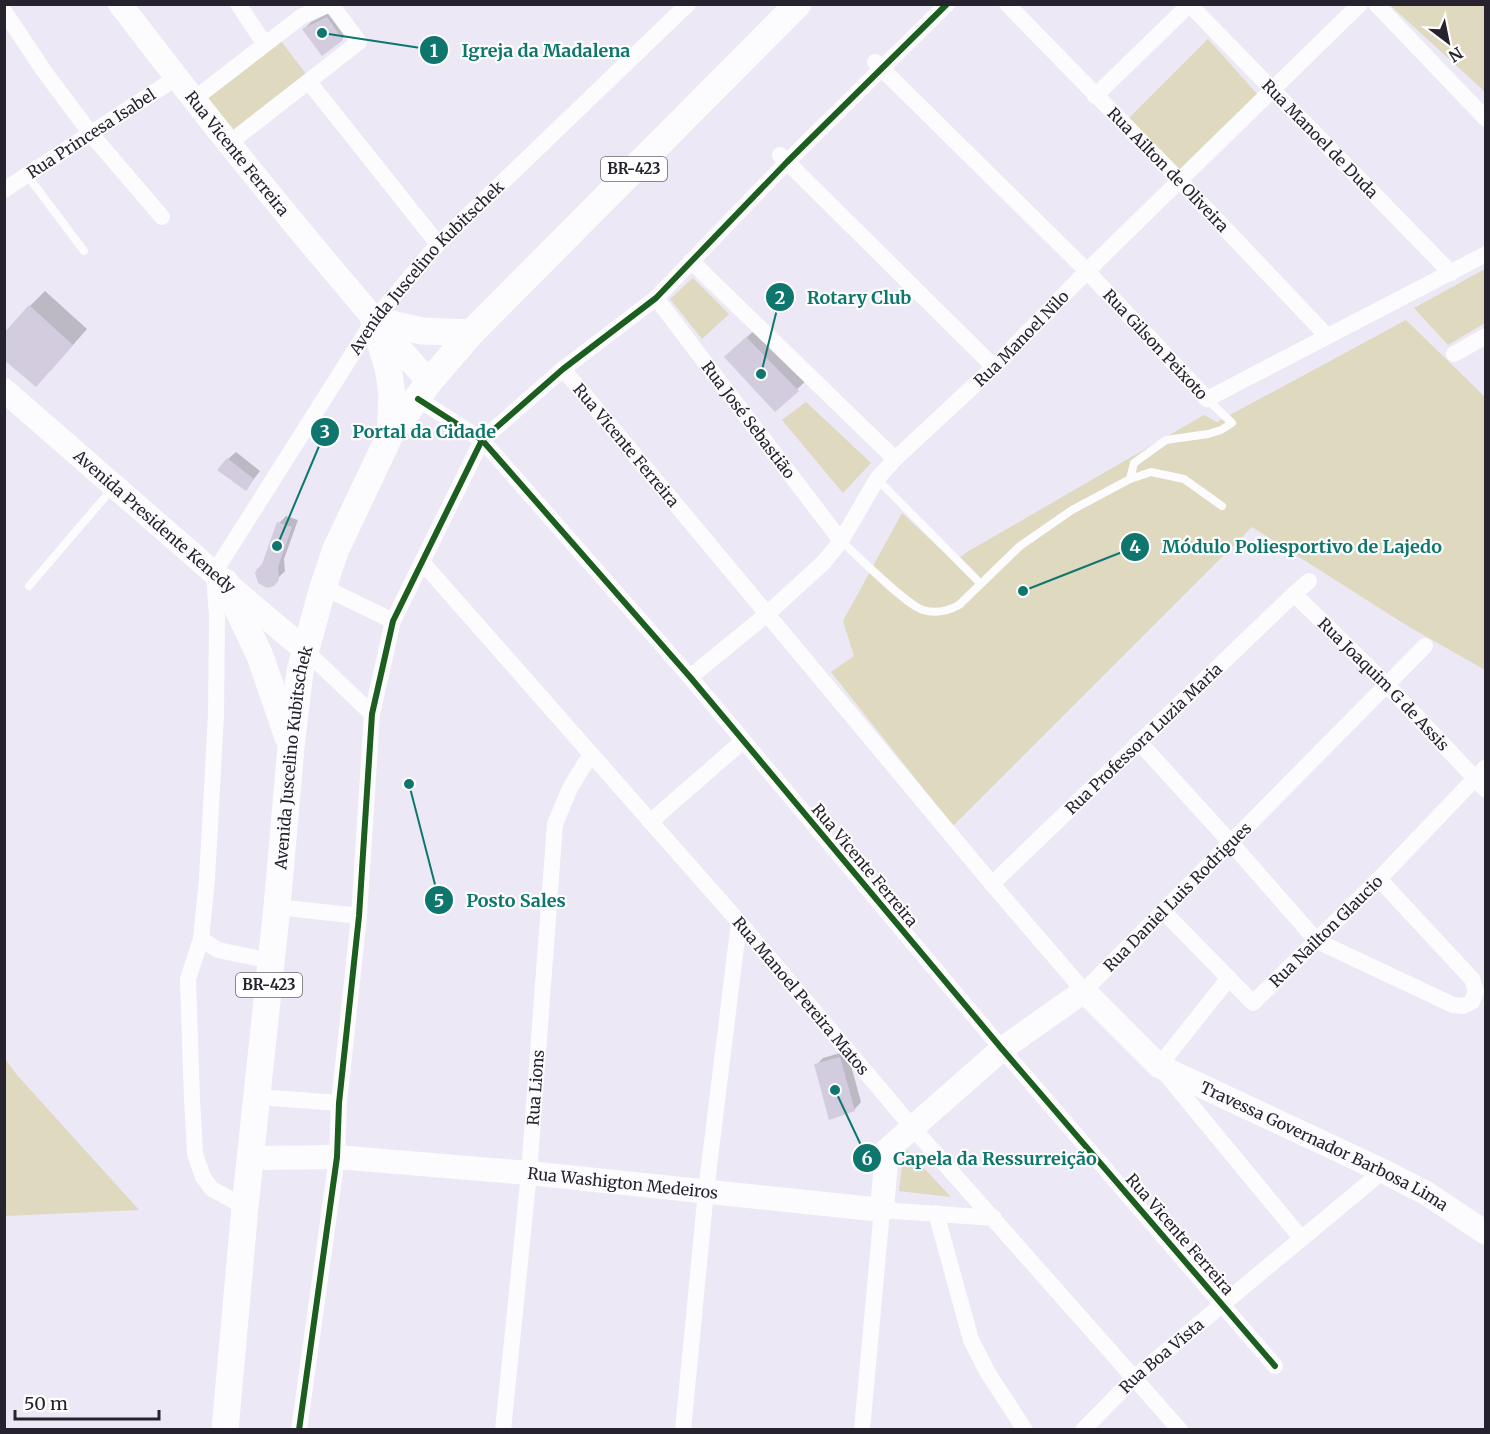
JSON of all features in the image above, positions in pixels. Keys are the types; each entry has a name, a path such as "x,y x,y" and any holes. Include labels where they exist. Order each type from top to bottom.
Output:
{"main road":[{"name":"BR-423","path":"471,333 798,4"},
{"path":"374,320 422,332 471,333"},
{"path":"374,320 389,372 392,396 390,435"},
{"name":"Avenida Juscelino Kubitschek","path":"244,1215 272,961 291,747 300,670 305,650 322,587 336,549 390,435 471,333"},
{"path":"220,578 260,656 279,704 291,747"},
{"name":"BR-423","path":"225,1430 244,1215"}],"street":[{"name":"Rua Vicente Ferreira","path":"120,4 228,144 374,320 424,391 482,440 690,677 1002,1049 1275,1366"},
{"path":"238,4 264,44"},
{"path":"193,100 302,16 353,4"},
{"name":"Avenida Juscelino Kubitschek","path":"220,578 374,320 438,244 688,4"},
{"path":"299,1430 337,1157 339,1103 359,916 372,714 393,621 482,440 563,369 656,298 783,159 878,65 947,4"},
{"name":"Rua Ailton de Oliveira","path":"1007,4 1327,336"},
{"name":"Rua Manoel Nilo","path":"690,677 766,615 824,561 841,541 877,479 895,459 994,368 1087,271 1360,4"},
{"path":"1376,4 1485,119"},
{"path":"1095,96 1189,5"},
{"name":"Rua Manoel de Duda","path":"1189,5 1451,273"},
{"path":"228,144 358,42 334,8"},
{"path":"4,11 44,71 91,134 162,217"},
{"name":"Rua Gilson Peixoto","path":"878,65 1087,271 1207,399 1485,254"},
{"name":"Rua Princesa Isabel","path":"4,190 176,78"},
{"path":"309,82 438,244"},
{"path":"783,159 994,368"},
{"path":"691,261 895,459"},
{"name":"Rua José Sebastião","path":"656,298 841,541"},
{"path":"1454,354 1485,336"},
{"name":"Rua Vicente Ferreira","path":"563,369 766,615 1084,991"},
{"name":"Avenida Presidente Kenedy","path":"4,390 305,650"},
{"name":"Rua Manoel Pereira Matos","path":"422,562 739,922 912,1127 1180,1430"},
{"path":"220,578 217,617 216,714 207,879 201,939 188,979 195,1155 203,1177 212,1189 244,1215"},
{"path":"1294,594 1309,581"},
{"path":"322,587 393,621"},
{"name":"Rua Joaquim G de Assis","path":"1294,594 1482,778"},
{"name":"Rua Professora Luzia Maria","path":"992,884 1294,594"},
{"name":"Rua Daniel Luis Rodrigues","path":"882,1210 887,1150 1002,1049 1084,991 1425,646"},
{"path":"305,650 372,714"},
{"path":"650,822 743,741"},
{"path":"1138,742 1232,843 1317,941 1453,1005 1463,1006 1472,1002 1476,991 1472,979 1379,879"},
{"name":"Rua Lions","path":"503,1430 529,1173 555,824 570,788 591,754"},
{"name":"Rua Nailton Glaucio","path":"1163,912 1253,1003 1482,778"},
{"path":"277,907 359,916"},
{"path":"683,1430 706,1191 739,922"},
{"path":"201,939 218,950 272,961"},
{"path":"1229,978 1159,1066 1301,1238"},
{"name":"Travessa Governador Barbosa Lima","path":"1084,991 1159,1066 1426,1193 1485,1233"},
{"path":"257,1097 339,1103"},
{"name":"Rua Washigton Medeiros","path":"250,1158 337,1157 529,1173 882,1210 994,1218"},
{"name":"Rua Boa Vista","path":"1083,1430 1135,1377 1383,1171"},
{"path":"862,1430 882,1210"},
{"path":"936,1214 971,1340 988,1373 1025,1430"}],"lane":[{"path":"27,175 84,251"},
{"path":"1130,479 1134,462 1166,440 1208,434 1232,423 1207,399"},
{"path":"841,541 914,607 924,611 948,611 959,605 1020,546 1072,510 1130,479 1151,472 1184,479 1222,506"},
{"path":"877,479 981,584"},
{"path":"29,586 114,486"}],"shaded area":[{"path":"1390,5 1485,5 1485,93 1482,89"},
{"path":"1208,39 1258,95 1179,172 1128,119"},
{"path":"281,41 306,74 230,133 204,100"},
{"path":"1485,269 1485,323 1448,345 1414,308"},
{"path":"693,278 729,314 702,339 670,299"},
{"path":"1406,320 1485,397 1485,670 1406,625 1252,527 953,826 831,672 854,656 843,621 902,513 954,562 967,552 1204,415 1217,422"},
{"path":"806,402 871,463 843,493 782,420"},
{"path":"5,1059 17,1075 139,1210 5,1216"},
{"path":"904,1147 951,1197 899,1191"}],"building":[{"path":"327,17 343,40 322,56 302,29"},
{"path":"29,305 73,345 36,387 4,360 4,333"},
{"path":"746,337 799,391 775,412 724,357"},
{"path":"227,458 254,479 246,491 217,470"},
{"path":"277,522 292,527 278,567 279,580 274,586 267,588 258,583 255,573 262,564"},
{"path":"840,1057 855,1111 829,1120 814,1064"}],"cycle path":[{"path":"299,1430 337,1157 339,1103 359,916 372,714 393,621 482,440 563,369 656,298 787,162 947,4"},
{"path":"418,399 482,440 690,677 1002,1049 1275,1366"}],"place":[{"name":"Igreja da Madalena","path":"322,33"},
{"name":"Rotary Club","path":"761,374"},
{"name":"Portal da Cidade","path":"277,546"},
{"name":"Módulo Poliesportivo de Lajedo","path":"1023,591"},
{"name":"Posto Sales","path":"409,784"},
{"name":"Capela da Ressurreição","path":"835,1090"}]}
